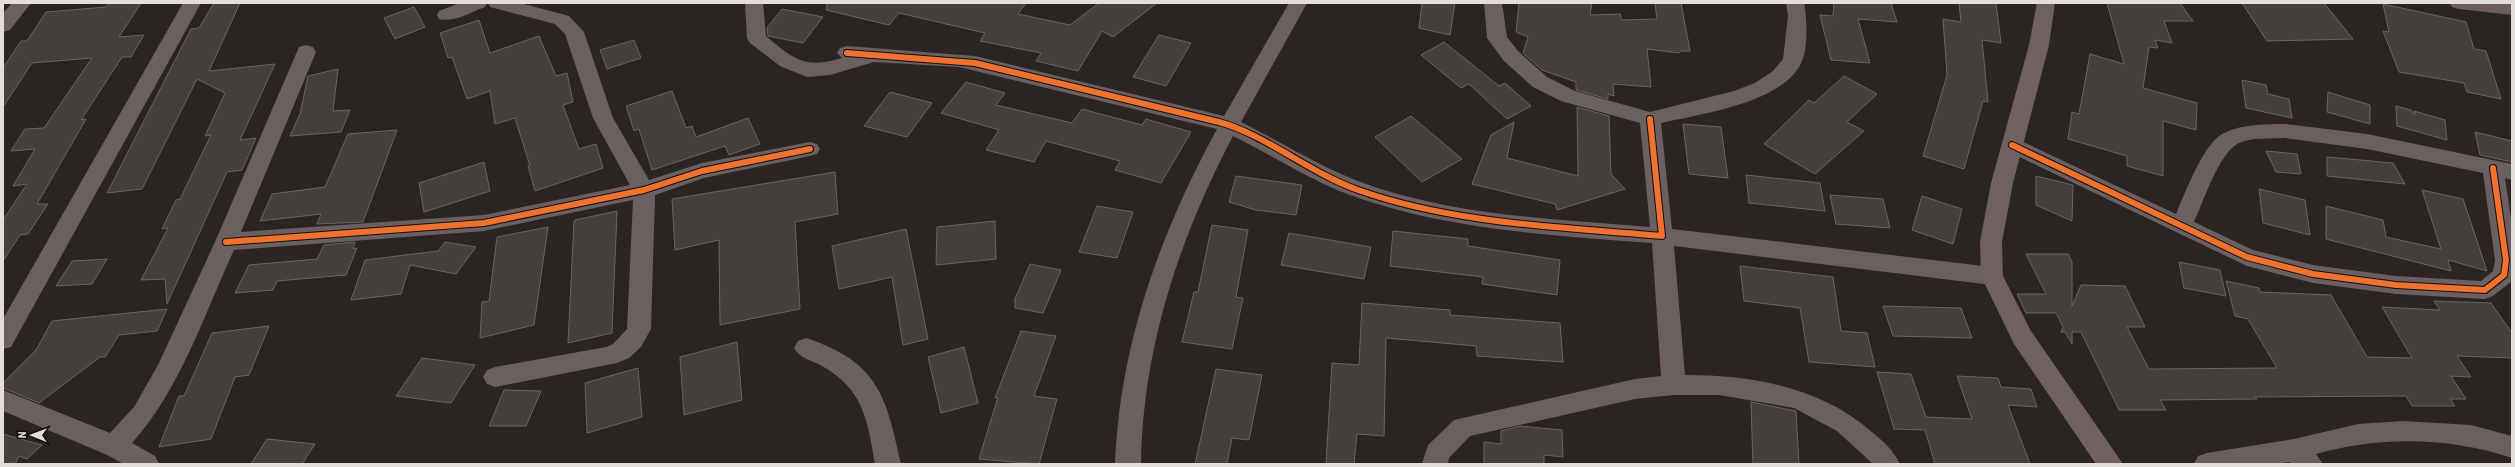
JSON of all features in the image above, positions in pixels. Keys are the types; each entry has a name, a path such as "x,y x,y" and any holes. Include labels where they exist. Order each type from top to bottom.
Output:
{"street":[{"path":"3,26 22,3"},
{"path":"3,340 192,3"},
{"path":"446,15 478,3"},
{"path":"495,377 609,356 621,351 633,340 639,329 641,308 644,190 602,118 570,26 562,20 497,3"},
{"path":"754,3 757,38 776,55 807,70 836,66 873,56"},
{"path":"1128,464 1134,393 1149,316 1172,244 1194,194 1298,3"},
{"path":"1493,3 1497,38 1511,56 1540,82 1568,96 1650,119 1739,97 1762,88 1780,76 1793,60 1798,16 1795,3"},
{"path":"2046,3 2039,46 2012,145 1991,242 1992,276 2022,337 2110,464"},
{"path":"2459,3 2512,9"},
{"path":"114,446 144,414 153,398 226,242 306,52"},
{"path":"847,53 873,56 940,57 975,63 1128,98 1230,126 1312,171 1358,190 1402,203 1450,213 1662,236 1992,276"},
{"path":"1650,119 1662,236 1674,385"},
{"path":"2012,145 2247,257 2314,274 2396,285 2485,290 2504,275 2506,260 2502,170 2360,140 2300,132 2255,132 2231,138 2218,150 2182,226"},
{"path":"226,242 340,232 484,223 644,190 702,171 810,149"},
{"path":"806,348 844,365 860,378 878,412 888,464"},
{"path":"1435,464 1437,453 1463,427 1635,389 1674,385 1719,385 1798,399 1846,424 1882,457 1887,464"},
{"path":"3,400 114,446 146,464"},
{"path":"2207,464 2302,457 2339,438 2389,432 2442,432 2475,437 2512,447"}],"building":[{"path":"109,3 141,3 119,37 144,35 131,57 122,57 81,120 86,119 37,204 48,204 28,234 20,235 3,261 3,220 27,184 13,186 35,149 11,151 25,129 44,128 92,58 32,63 3,107 3,68 21,41 27,41 46,12 106,7"},
{"path":"214,3 240,3 209,71 275,64 240,140 256,138 242,170 227,172 167,304 165,279 141,280 168,228 162,229 176,200 180,199 211,135 205,136 225,93 197,79 142,189 107,193 191,29 199,28"},
{"path":"827,3 1026,3 1018,14 1070,25 1099,3 1157,3 1113,37 1102,31 1078,71 1036,61 1041,53 980,41 985,33 899,13 889,25 826,10"},
{"path":"1422,3 1455,3 1450,35 1419,28"},
{"path":"1519,3 1592,3 1590,15 1620,14 1622,20 1657,19 1655,3 1681,3 1690,51 1681,51 1679,53 1647,49 1651,87 1613,84 1614,96 1608,94 1608,99 1576,90 1576,82 1542,70 1523,53 1528,37 1516,32"},
{"path":"1834,3 1891,3 1897,22 1858,19 1870,63 1831,60 1820,15 1833,16"},
{"path":"1959,3 1996,3 2001,43 1982,40 1988,102 1983,101 1964,169 1923,156 1947,75 1943,19 1961,22"},
{"path":"2107,3 2180,3 2193,21 2164,21 2172,43 2155,40 2158,48 2149,47 2143,88 2197,103 2196,130 2163,121 2163,176 2127,166 2127,156 2068,139 2072,112 2079,114 2090,54 2124,64"},
{"path":"2242,3 2324,3 2353,39 2267,41"},
{"path":"2383,4 2466,22 2474,49 2486,51 2501,99 2467,92 2464,83 2399,72 2383,31 2389,32"},
{"path":"414,7 425,27 395,39 384,18"},
{"path":"782,9 823,17 803,43 768,36 767,28"},
{"path":"479,20 490,53 539,36 556,76 567,73 573,102 563,105 579,149 596,144 603,168 535,191 528,166 530,166 515,118 495,124 490,91 467,99 452,57 448,58 440,33"},
{"path":"1159,35 1191,43 1166,86 1133,77"},
{"path":"634,40 641,58 607,69 600,50"},
{"path":"1444,42 1499,86 1505,83 1531,106 1507,119 1469,84 1461,88 1421,55"},
{"path":"338,69 333,111 350,110 341,132 290,136 300,114 308,76"},
{"path":"1844,76 1877,94 1847,122 1864,131 1815,174 1764,144 1809,100 1814,103"},
{"path":"2242,80 2266,85 2268,94 2289,99 2292,118 2246,108"},
{"path":"966,82 1005,93 996,105 1072,123 1082,109 1142,125 1146,119 1191,132 1161,183 1115,170 1120,161 1046,141 1034,162 986,150 999,130 941,113"},
{"path":"672,91 686,128 692,126 696,137 748,118 760,144 729,155 725,146 652,170 639,129 634,131 626,106"},
{"path":"890,92 932,103 907,137 864,126"},
{"path":"2328,92 2370,105 2370,124 2327,112"},
{"path":"2396,106 2411,110 2415,115 2414,111 2445,120 2447,140 2397,126"},
{"path":"1577,107 1609,116 1611,174 1625,189 1557,210 1555,204 1472,184 1491,135 1514,122 1507,158 1578,176"},
{"path":"1411,116 1462,159 1422,182 1375,137"},
{"path":"1683,124 1721,127 1728,178 1689,174"},
{"path":"397,130 363,222 317,224 321,214 260,221 272,194 325,187 348,134"},
{"path":"2475,132 2512,141 2512,162 2480,155"},
{"path":"2266,151 2297,154 2301,174 2276,172"},
{"path":"2327,157 2393,163 2405,184 2327,176"},
{"path":"484,162 490,191 424,212 419,183"},
{"path":"835,172 838,214 795,222 800,309 720,325 719,240 675,250 672,199"},
{"path":"1746,175 1820,183 1825,211 1749,203"},
{"path":"1236,176 1302,185 1296,215 1256,210 1229,202"},
{"path":"2036,176 2073,185 2072,221 2036,205"},
{"path":"2259,189 2305,200 2310,235 2263,223"},
{"path":"2422,190 2463,199 2487,271 2448,260 2451,271 2326,239 2326,206 2383,220 2386,237 2441,249"},
{"path":"1830,195 1883,199 1890,228 1836,224"},
{"path":"1922,196 1962,209 1953,244 1912,230"},
{"path":"1097,206 1133,212 1117,258 1079,252"},
{"path":"617,211 612,333 568,343 574,222 575,220"},
{"path":"995,221 996,259 936,265 937,227"},
{"path":"1212,225 1248,230 1236,297 1243,298 1232,349 1182,342 1194,292 1198,292"},
{"path":"548,227 534,325 480,338 482,302 489,301 497,237"},
{"path":"906,229 928,339 903,345 892,277 839,289 832,246"},
{"path":"1393,231 1468,239 1468,246 1560,260 1557,295 1482,284 1483,277 1390,266"},
{"path":"1289,233 1371,247 1364,279 1281,265"},
{"path":"355,242 353,249 357,248 346,275 277,281 273,290 235,293 249,265 317,259 324,245"},
{"path":"445,242 476,247 456,274 410,265 401,294 351,300 365,260 438,251"},
{"path":"2026,254 2068,254 2072,262 2072,306 2081,285 2125,286 2145,327 2127,327 2149,369 2277,368 2248,319 2235,316 2226,281 2259,288 2260,292 2331,295 2367,357 2412,358 2382,307 2440,310 2434,301 2491,303 2512,333 2512,358 2457,356 2471,377 2451,376 2466,399 2450,399 2455,406 2412,406 2406,396 2255,397 2257,399 2160,400 2166,410 2119,410 2081,332 2072,332 2072,344 2065,332 2061,332 2063,327 2056,313 2026,313 2017,294 2046,294"},
{"path":"107,259 92,284 56,286 72,261"},
{"path":"2179,262 2220,270 2226,296 2184,288"},
{"path":"1030,264 1061,270 1043,313 1015,308 1015,299"},
{"path":"1740,266 1833,277 1841,331 1867,333 1875,367 1809,362 1800,308 1744,301"},
{"path":"1362,303 1450,310 1450,315 1560,323 1563,362 1477,356 1476,346 1386,338 1384,436 1357,434 1354,464 1326,464 1332,363 1359,365"},
{"path":"1883,306 1961,308 1972,338 1893,336"},
{"path":"167,309 157,331 119,335 105,357 100,357 39,403 3,388 3,383 36,350 52,321"},
{"path":"269,326 249,375 235,377 211,439 159,447 179,396 184,396 212,333"},
{"path":"1021,331 1056,336 1034,396 1057,399 1039,464 979,459 998,397 995,398"},
{"path":"737,342 742,400 684,415 680,357"},
{"path":"964,347 978,403 941,413 928,357"},
{"path":"422,358 475,365 451,403 396,396"},
{"path":"638,368 642,417 587,433 585,383"},
{"path":"1216,369 1262,375 1249,440 1232,438 1227,464 1195,464"},
{"path":"1877,372 1911,374 1926,417 1972,419 1957,376 1998,378 2001,387 2031,389 2037,407 2008,405 2030,464 1935,464 1925,430 1894,429"},
{"path":"504,390 541,391 526,426 489,426"},
{"path":"1751,402 1796,411 1799,464 1753,464"},
{"path":"1520,426 1562,430 1563,457 1544,455 1544,464 1484,464 1484,442 1501,444 1501,431"},
{"path":"3,434 42,445 27,459 19,456 15,464 3,464"},
{"path":"267,439 315,444 302,464 251,464"}],"cycle path":[{"path":"847,53 943,59 975,63 1219,122 1231,126 1309,168 1341,183 1394,201 1432,210 1508,222 1662,236 1650,119"},
{"path":"2012,145 2247,257 2313,274 2396,285 2485,290 2504,275 2506,260 2493,168"},
{"path":"226,242 340,232 484,223 644,190 702,171 810,149"}]}
